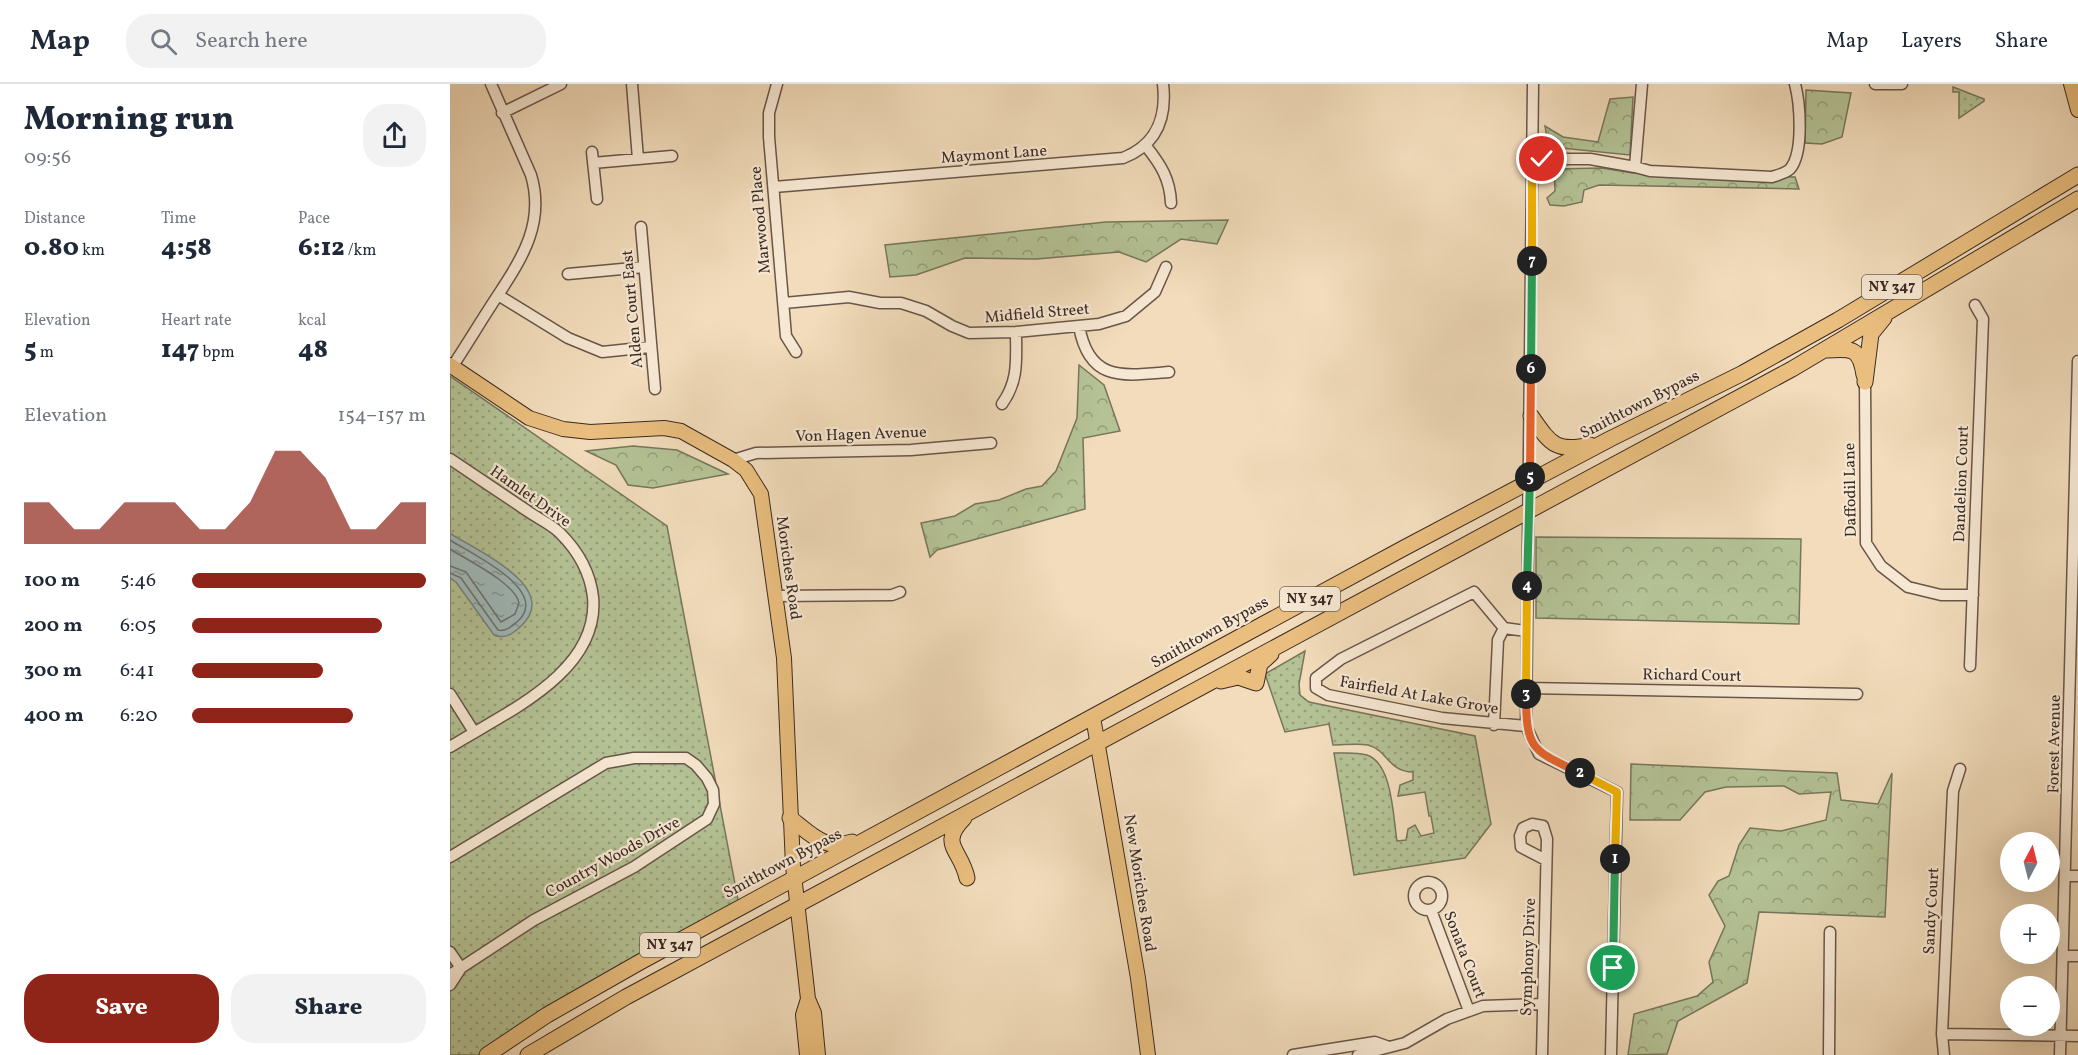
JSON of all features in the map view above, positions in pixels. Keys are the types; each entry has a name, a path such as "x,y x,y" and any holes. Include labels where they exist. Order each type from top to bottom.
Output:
{"highway":[{"name":"Smithtown Bypass","path":"487,1055 592,988 1610,439 1714,389 1811,336 2078,175"},
{"name":"NY 347","path":"528,1055 610,1006 1824,350 2078,199"},
{"path":"1865,382 1871,334 1891,310"},
{"path":"1824,350 1848,349 1855,352 1862,362 1865,382"},
{"path":"1531,416 1548,439 1562,448 1576,448 1610,439"},
{"path":"1198,687 1235,677 1256,683 1260,664 1292,637"},
{"path":"915,841 940,841 967,878 950,835 972,810"},
{"path":"790,818 816,840 830,845 842,845 878,833"}],"main road":[{"path":"2071,84 2078,110"},
{"name":"Moriches Road","path":"451,366 529,418 563,429 590,432 664,428 681,431 733,460 746,470 761,494 784,658 790,818 795,878 808,999 814,1013 818,1055"},
{"name":"New Moriches Road","path":"1093,717 1099,741 1138,978 1148,1055"},
{"name":"Moriches Road","path":"807,1055 803,1016 808,999"}],"street":[{"path":"451,366 526,250 536,215 535,186 491,84"},
{"path":"502,113 561,84"},
{"path":"632,84 638,159"},
{"name":"Marwood Place","path":"777,84 769,113 774,187 786,336 796,352"},
{"path":"1163,84 1163,115 1159,128 1146,146 1165,172 1170,185 1171,203"},
{"path":"1533,84 1526,726 1539,754 1617,792 1611,1055"},
{"path":"1635,166 1642,84"},
{"path":"1532,159 1590,159 1635,166 1650,171 1772,177 1790,169 1798,143 1800,107 1795,84"},
{"path":"1875,84 1902,84"},
{"name":"Maymont Lane","path":"774,187 1113,160 1134,154 1146,146"},
{"path":"597,199 593,157 638,159 672,156"},
{"name":"Alden Court East","path":"641,227 655,389"},
{"path":"568,273 644,267"},
{"name":"Midfield Street","path":"784,303 849,297 880,303 901,303 918,307 969,333 1016,332 1109,322 1134,311 1155,292 1166,267"},
{"path":"498,295 568,338 602,352 650,346"},
{"name":"Dandelion Court","path":"1970,666 1983,319 1975,304"},
{"path":"1079,326 1083,346 1098,366 1126,375 1169,372"},
{"path":"1002,404 1013,388 1017,358 1016,332"},
{"name":"Forest Avenue","path":"2060,1055 2066,876 2073,798 2078,361"},
{"name":"Daffodil Lane","path":"1865,382 1866,543 1881,566 1908,587 1941,595 1973,595"},
{"name":"Von Hagen Avenue","path":"733,460 756,453 911,450 991,443"},
{"name":"Hamlet Drive","path":"450,459 559,532 581,558 591,582 594,607 592,625 578,655 552,682 450,747"},
{"path":"775,596 892,595 900,592"},
{"name":"Fairfield At Lake Grove","path":"1504,628 1474,592 1341,659 1316,678 1316,688 1328,695 1442,718 1494,725 1526,726"},
{"path":"1494,725 1498,640 1504,628 1526,631"},
{"name":"Richard Court","path":"1526,688 1857,694"},
{"path":"450,694 474,732"},
{"name":"Country Woods Drive","path":"450,858 606,763 634,758 686,758 696,765 707,778 713,790 714,804 707,819 693,830 634,867 534,920 450,975"},
{"name":"Sandy Court","path":"1944,1055 1942,1034 1953,791 1960,770"},
{"name":"Symphony Drive","path":"1542,1055 1546,860"},
{"path":"2066,876 2078,876"},
{"name":"Sonata Court","path":"1431,910 1469,1011"},
{"path":"1829,1055 1830,933"},
{"path":"450,952 461,968"},
{"path":"2064,956 2078,956"},
{"name":"Country Woods Drive","path":"450,985 461,968"},
{"path":"1358,1055 1390,1051 1447,1018 1483,1006 1543,1004"},
{"path":"1942,1034 2000,1035"},
{"path":"2060,1036 2078,1036"},
{"path":"1293,1055 1375,1042 1390,1051"}],"green space":[{"path":"1953,87 1984,99 1984,101 1959,118 1959,92 1953,92"},
{"path":"1806,90 1851,93 1842,137 1822,144 1805,143"},
{"path":"1633,97 1630,155 1561,148 1548,143 1545,126 1563,137 1598,142 1610,99"},
{"path":"1602,168 1633,173 1795,177 1799,189 1599,185 1584,190 1582,202 1564,206 1550,205 1547,198 1555,191 1554,169"},
{"path":"1228,220 1217,244 1181,239 1146,262 1119,252 1036,259 965,258 916,275 890,277 885,245 1106,222"},
{"path":"1079,365 1104,385 1120,431 1083,438 1085,509 937,550 930,557 921,523 955,516 975,504 999,500 1026,489 1042,486 1056,471 1077,418"},
{"path":"450,376 667,526 739,905 483,1055 450,1055"},
{"path":"633,446 677,450 728,474 653,488 628,485 616,465 586,451"},
{"path":"1536,537 1801,539 1799,624 1536,618"},
{"path":"1305,651 1299,684 1300,695 1309,702 1475,736 1491,824 1465,858 1354,875 1334,753 1367,755 1376,760 1387,780 1397,841 1406,840 1408,829 1415,825 1421,836 1434,833 1431,816 1429,816 1425,792 1398,796 1400,785 1413,780 1413,772 1393,765 1375,748 1364,744 1333,745 1329,724 1285,732 1265,674"},
{"path":"1631,764 1837,773 1841,800 1878,804 1892,773 1885,917 1759,912 1747,983 1678,1021 1667,1054 1628,1055 1634,1014 1697,996 1713,982 1709,962 1725,926 1709,895 1718,881 1729,876 1739,845 1750,828 1781,831 1826,820 1831,792 1799,794 1784,786 1726,787 1705,792 1680,820 1630,820"}],"water":[{"path":"450,533 495,560 512,572 524,585 531,599 530,613 513,633 507,636 494,635 456,582 450,578"}],"route":[{"path":"1542,159 1532,159 1532,334 1526,726 1539,754 1617,792 1613,968"}]}
